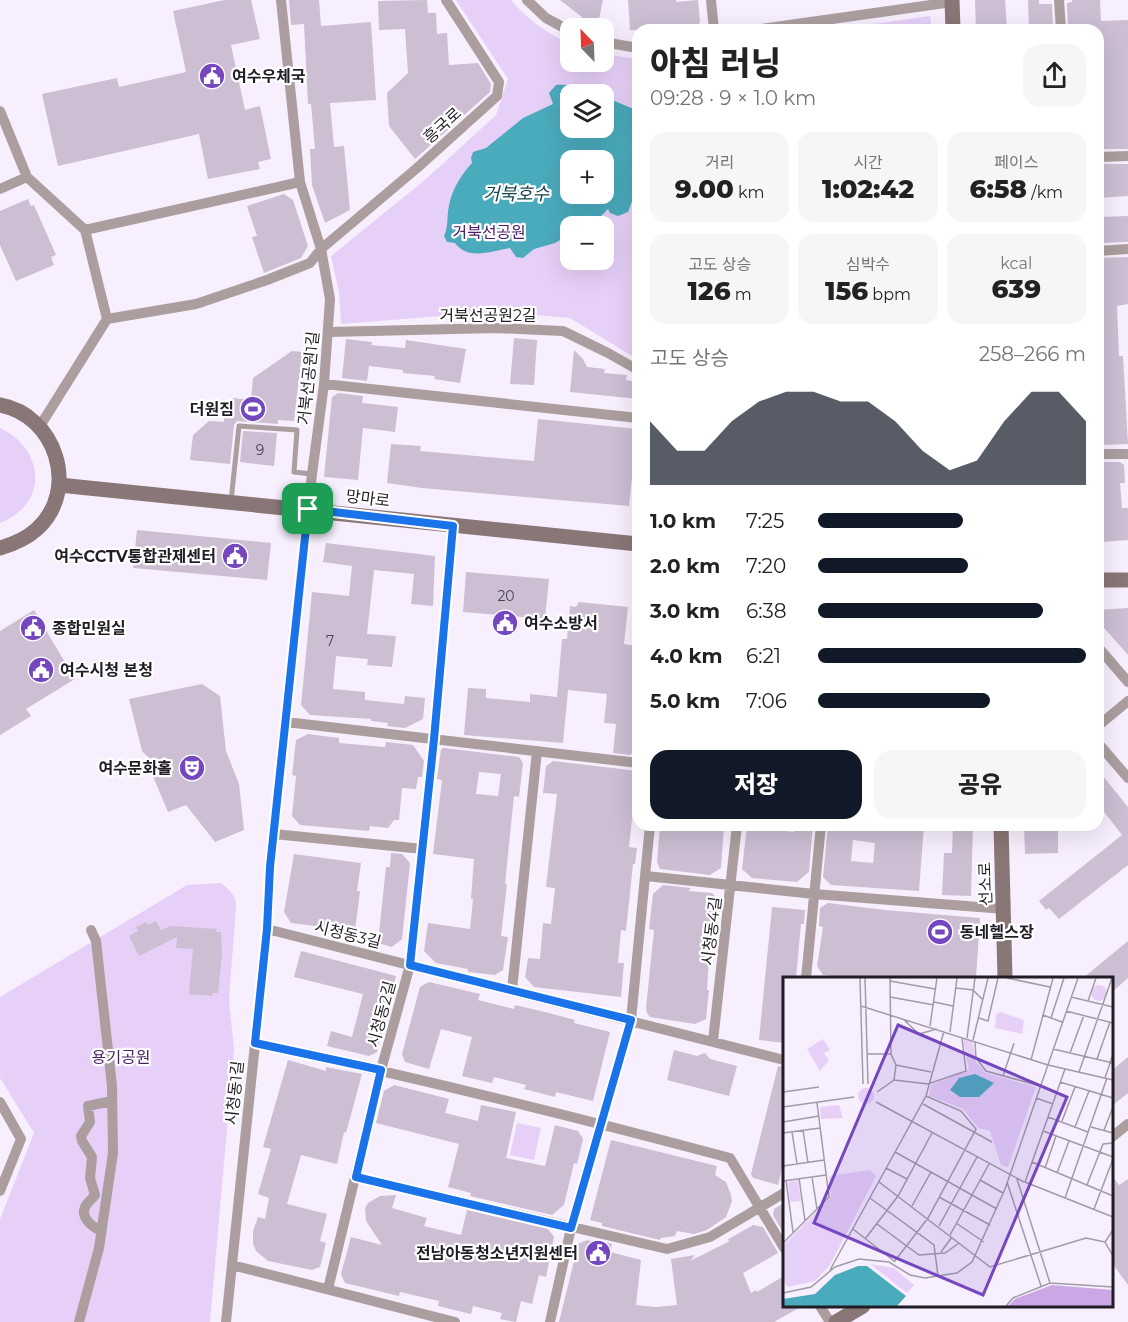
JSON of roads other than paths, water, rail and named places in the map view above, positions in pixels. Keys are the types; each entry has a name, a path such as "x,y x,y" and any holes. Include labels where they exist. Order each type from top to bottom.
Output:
{"street":[{"name":"거북선공원1길","path":"280,0 300,182 321,249 330,299 324,384 308,509"},
{"name":"흥국로","path":"321,249 417,168 497,96 499,82 446,0"},
{"path":"527,0 546,18 560,26"},
{"path":"711,0 713,24"},
{"path":"1059,0 1061,24"},
{"path":"795,24 952,1 953,24"},
{"path":"614,44 632,47"},
{"path":"0,111 27,177 85,230 107,319 40,426"},
{"path":"1104,157 1128,156"},
{"path":"0,189 27,177"},
{"path":"85,230 300,182"},
{"path":"107,319 206,300 310,263 321,249"},
{"path":"1104,251 1128,249"},
{"name":"거북선공원2길","path":"329,332 496,328 563,332 632,367"},
{"path":"324,384 632,417"},
{"path":"0,405 25,415 40,426 51,441 59,470 59,485 52,508 38,528 18,542 0,549"},
{"path":"1104,454 1128,454"},
{"name":"망마로","path":"59,485 632,543"},
{"name":"시청동1길","path":"226,1322 267,929 270,867 308,509"},
{"name":"시청동2길","path":"328,1289 381,1070 410,965 434,739 453,526"},
{"path":"1104,580 1128,580"},
{"path":"1104,654 1128,682"},
{"path":"1104,721 1128,701"},
{"path":"285,722 632,762"},
{"path":"1104,750 1128,778"},
{"path":"512,990 537,751"},
{"path":"550,1322 571,1228 631,1020 650,831"},
{"name":"시청동4길","path":"713,1041 736,831"},
{"path":"806,977 820,831"},
{"name":"선소로","path":"1001,831 1005,977"},
{"path":"274,834 423,849"},
{"path":"646,876 814,894 1004,909"},
{"name":"시청동3길","path":"267,929 783,1060"},
{"path":"79,1322 99,1248 113,1153 112,1086 96,941 91,930"},
{"path":"255,1043 381,1070 600,1123 730,1158 783,1246"},
{"path":"101,1232 86,1219 84,1211 95,1195 90,1178 92,1157 81,1136 90,1122 88,1106 112,1101"},
{"path":"0,1102 21,1139 0,1191"},
{"path":"1113,1136 1128,1124"},
{"path":"356,1177 667,1250 710,1237 783,1193"},
{"path":"232,1265 455,1322"},
{"path":"821,1307 830,1322"},
{"path":"836,1322 859,1307"}],"lane":[{"path":"231,501 239,426 297,430 294,472 312,474"}],"water":[{"name":"거북호수","path":"556,85 560,85 560,138 614,138 614,101 632,108 632,201 628,212 618,216 610,213 608,209 600,216 560,216 560,240 534,249 523,258 516,257 510,248 473,253 460,249 455,243 447,242 444,236 451,198 459,180 472,163 473,152 486,148 523,118 553,104 549,93"}],"place":[{"name":"여수우체국","path":"212,76"},
{"name":"더원짐","path":"253,409"},
{"name":"여수CCTV통합관제센터","path":"235,556"},
{"name":"여수소방서","path":"505,623"},
{"name":"종합민원실","path":"33,628"},
{"name":"여수시청 본청","path":"41,670"},
{"name":"여수문화홀","path":"192,768"},
{"name":"동네헬스장","path":"940,932"},
{"name":"전남아동청소년지원센터","path":"598,1253"}],"park label":[{"name":"거북선공원","path":"489,232"},
{"name":"용기공원","path":"121,1057"}]}
